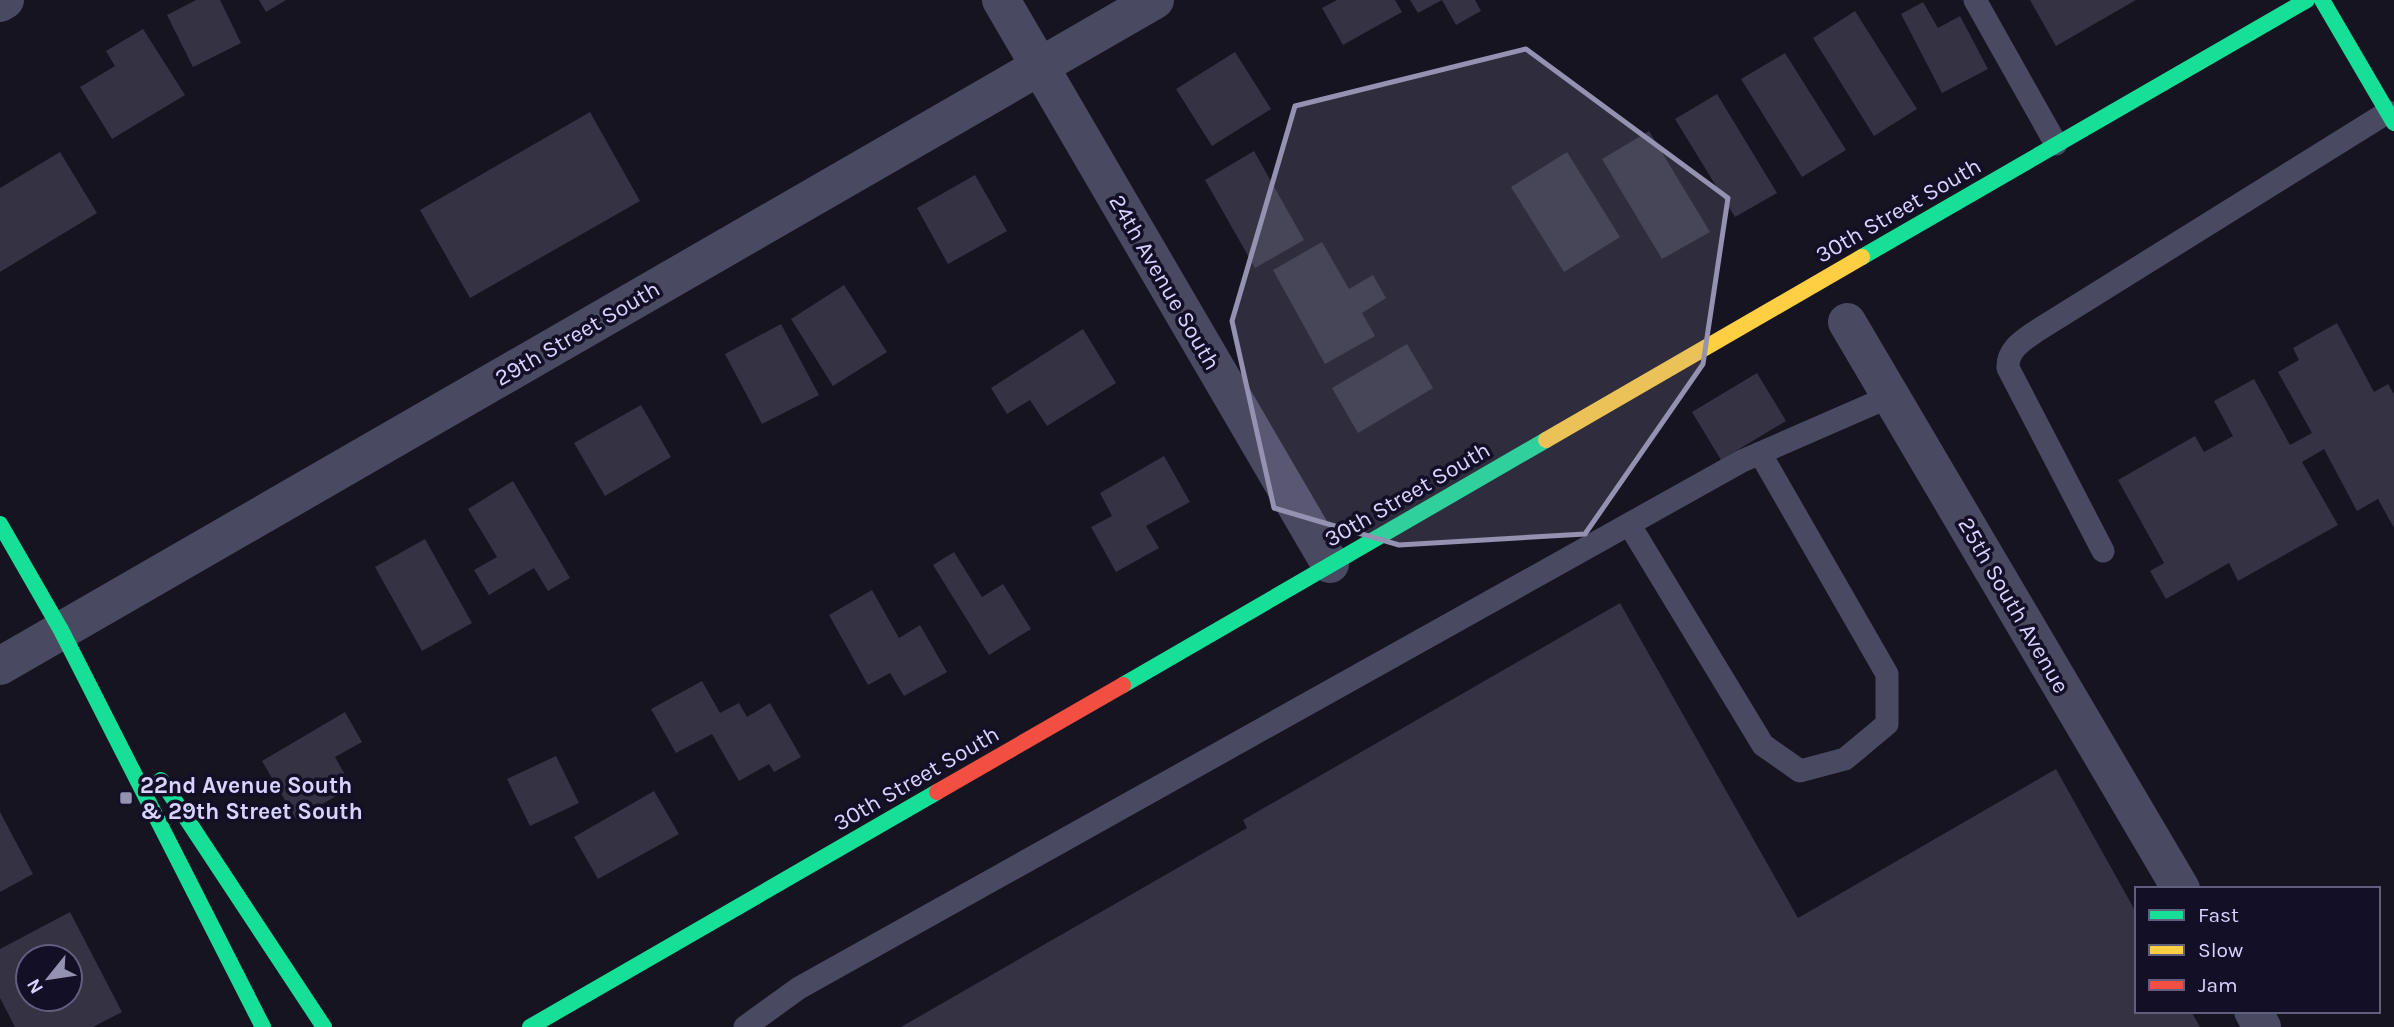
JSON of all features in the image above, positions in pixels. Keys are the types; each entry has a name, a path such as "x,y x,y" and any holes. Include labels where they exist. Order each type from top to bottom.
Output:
{"street":[{"path":"0,3 5,0"},
{"name":"24th Avenue South","path":"1001,0 1330,564"},
{"name":"29th Street South","path":"0,666 1155,0"},
{"name":"30th Street South","path":"530,1027 2306,0"},
{"path":"2322,0 2391,118"},
{"name":"25th South Avenue","path":"1847,322 2180,887"},
{"path":"0,524 61,630 263,1027"},
{"path":"61,630 136,743"},
{"path":"152,766 324,1027"}],"lane":[{"path":"1975,0 2056,144"},
{"path":"2103,551 2008,368 2008,358 2016,346 2038,330 2391,118"},
{"path":"745,1027 799,988 1629,524 1760,453 1891,396"},
{"path":"1629,524 1763,745 1800,771 1844,759 1887,724 1887,674 1760,453"}],"highlighted area":[{"path":"1526,49 1728,198 1703,364 1585,534 1399,545 1274,508 1232,321 1295,106"}],"building":[{"path":"196,0 220,0 241,43 193,67 167,15"},
{"path":"259,0 286,0 266,12"},
{"path":"1337,0 1395,0 1402,12 1343,45 1322,8"},
{"path":"1410,0 1442,0 1418,13"},
{"path":"1442,0 1475,0 1481,11 1456,25"},
{"path":"2030,0 2136,0 2056,46"},
{"path":"1923,2 1938,28 1960,16 1988,69 1942,93 1901,14"},
{"path":"1855,11 1917,109 1874,136 1813,38"},
{"path":"143,29 185,95 112,139 80,87 115,66 106,51"},
{"path":"1235,52 1271,109 1212,146 1176,89"},
{"path":"1785,53 1846,150 1802,177 1741,79"},
{"path":"1717,94 1777,193 1735,217 1675,119"},
{"path":"590,112 640,201 470,298 420,210"},
{"path":"1649,131 1710,232 1662,259 1602,159"},
{"path":"1254,151 1304,240 1255,268 1205,180"},
{"path":"60,152 97,213 0,272 0,188"},
{"path":"1567,152 1620,237 1564,272 1511,187"},
{"path":"975,175 1007,231 948,264 917,208"},
{"path":"1322,242 1349,289 1373,275 1386,298 1362,313 1375,336 1325,364 1273,270"},
{"path":"844,285 887,352 833,386 791,319"},
{"path":"2337,323 2374,392 2388,384 2394,394 2394,528 2378,499 2357,511 2324,449 2302,462 2338,525 2238,581 2229,563 2166,599 2150,571 2164,563 2118,480 2195,436 2204,452 2233,436 2214,401 2254,379 2290,445 2312,433 2278,372 2299,360 2293,348"},
{"path":"781,324 819,395 762,424 725,354"},
{"path":"1083,329 1116,383 1047,426 1030,400 1007,414 991,388"},
{"path":"1407,344 1433,388 1358,433 1332,388"},
{"path":"1757,373 1786,421 1721,460 1692,412"},
{"path":"641,405 671,457 605,496 574,443"},
{"path":"1164,456 1190,502 1146,526 1159,548 1116,572 1091,527 1112,516 1100,493"},
{"path":"513,481 570,578 548,591 534,568 489,595 474,570 497,557 468,509"},
{"path":"425,539 472,623 422,651 375,567"},
{"path":"954,552 982,597 1003,584 1031,629 989,655 933,565"},
{"path":"872,590 899,638 920,625 947,672 904,696 890,673 868,685 829,615"},
{"path":"1620,603 1798,918 2056,769 2135,910 2135,1013 2192,1013 2200,1027 901,1027 1247,828 1243,820"},
{"path":"702,681 720,713 739,703 747,717 770,703 801,757 774,772 769,764 739,781 712,734 676,753 651,709"},
{"path":"345,712 362,742 335,757 352,787 296,819 262,761"},
{"path":"556,756 579,803 530,826 507,779"},
{"path":"654,791 679,834 598,879 574,837"},
{"path":"0,812 33,874 0,892"},
{"path":"70,912 122,1012 93,1027 15,1027 0,998 0,949"}],"traffic: fast":[{"path":"1862,257 2307,0"},
{"path":"2322,0 2394,123"},
{"path":"1123,685 1546,440"},
{"path":"0,524 61,630 263,1027"},
{"path":"161,780 324,1027"},
{"path":"530,1027 937,792"}],"traffic: slow":[{"path":"1546,440 1862,257"}],"traffic: jam":[{"path":"937,792 1123,685"}],"place":[{"name":"22nd Avenue South & 29th Street South","path":"126,798"}]}
